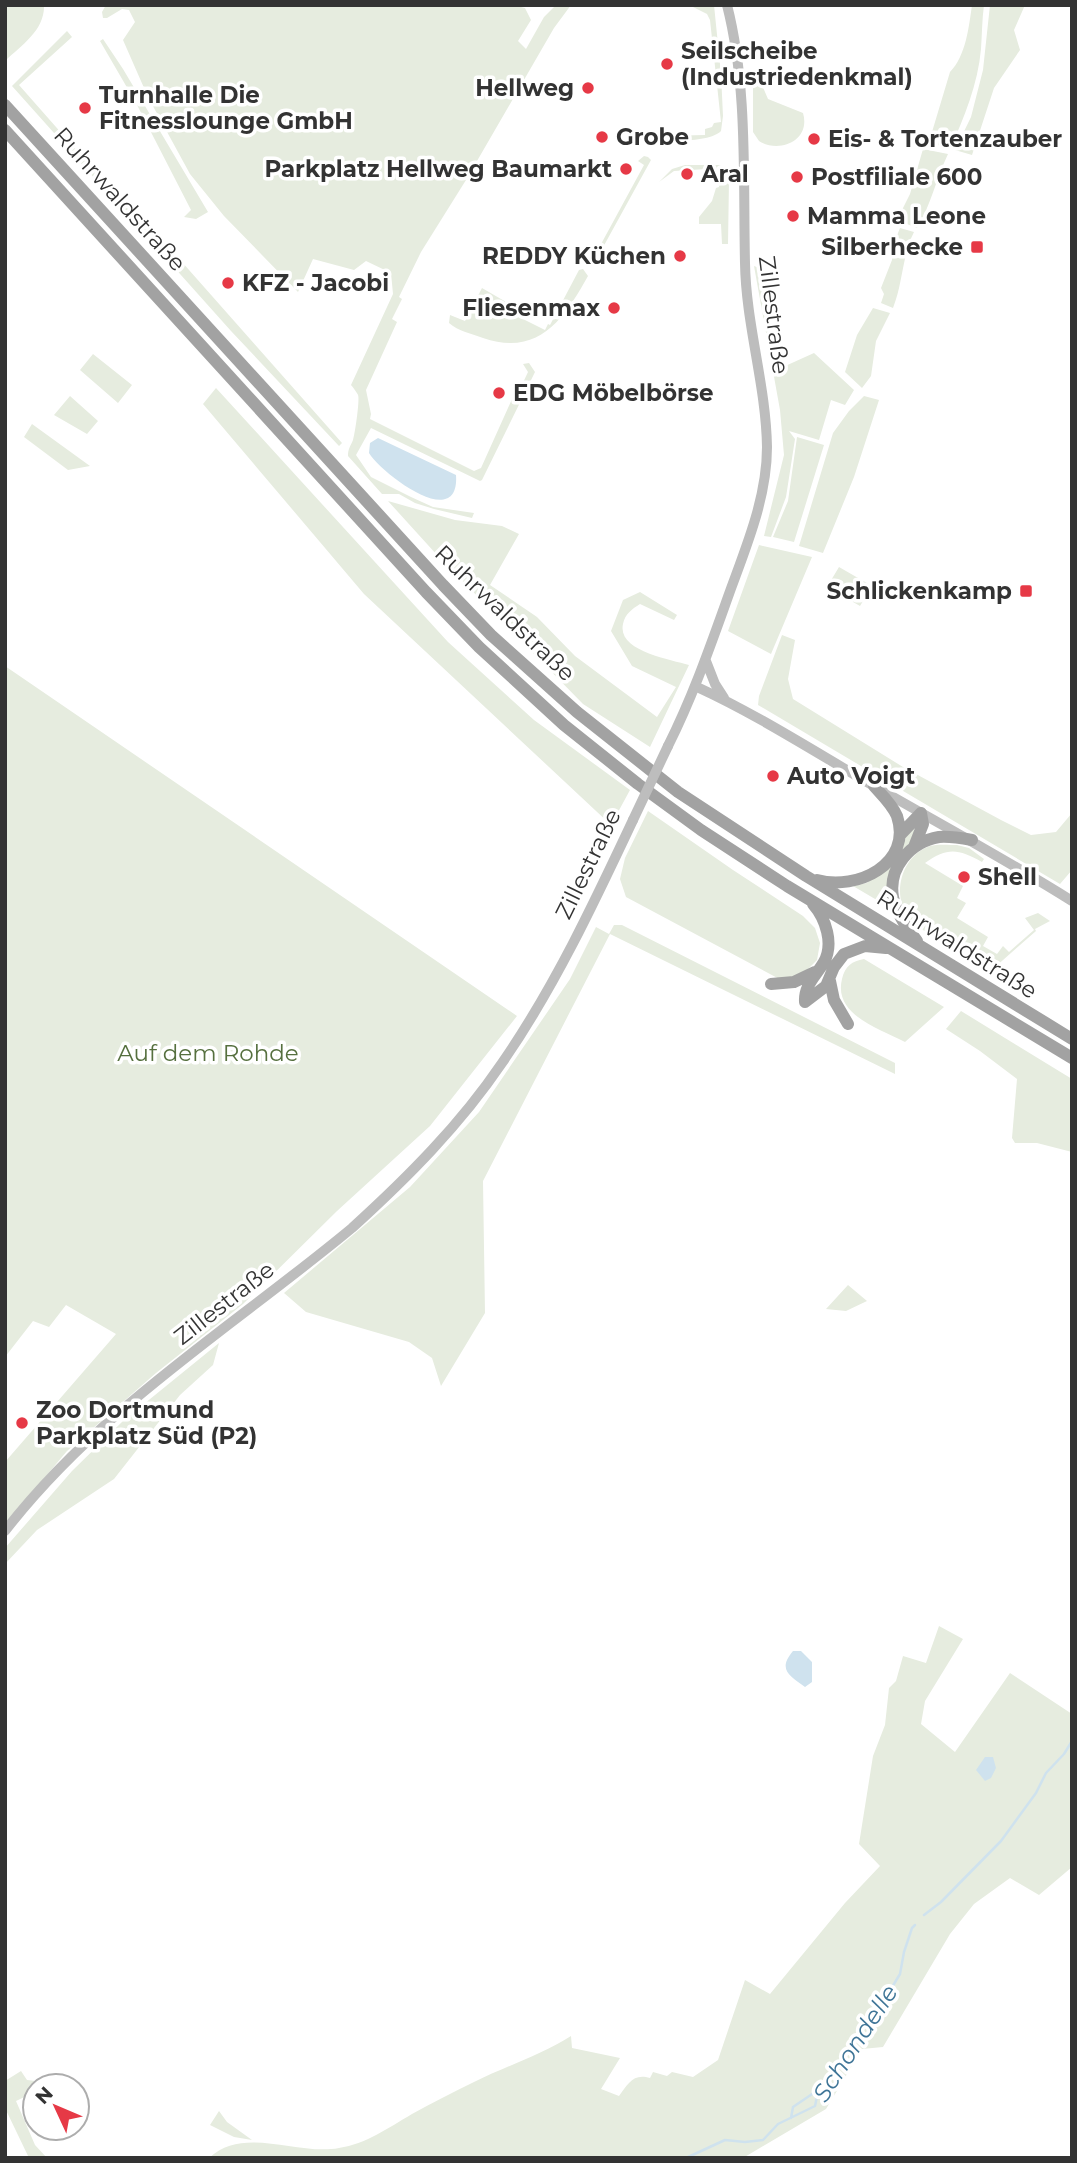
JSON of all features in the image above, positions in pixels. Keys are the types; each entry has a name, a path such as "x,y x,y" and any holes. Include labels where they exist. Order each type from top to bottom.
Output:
{"highway":[{"name":"Ruhrwaldstraße","path":"5,105 388,526 491,635 577,712 715,818 1072,1039"},
{"name":"Ruhrwaldstraße","path":"5,130 361,523 479,647 564,725 701,830 806,897 1072,1058"},
{"path":"874,786 892,807 900,835"},
{"path":"806,876 829,883 866,878 888,861 900,835 921,813"},
{"path":"920,946 901,918 893,897 897,867 915,847 923,824 921,813"},
{"path":"915,847 939,837 952,836 972,840"},
{"path":"806,897 818,909 827,936 825,960 805,991 805,1002 830,981 839,959 850,950 873,946 893,949"},
{"path":"771,984 802,980 818,970"},
{"path":"830,981 834,1000 848,1024"}],"main road":[{"name":"Zillestraße","path":"5,1531 39,1490 115,1416 344,1234 384,1199 446,1136 502,1064 529,1022 569,950 697,687 760,499 767,449 763,395 746,297 740,89 733,26 727,5"},
{"path":"706,661 715,684 726,700"},
{"path":"697,687 726,700 972,840 1072,901"}],"green space":[{"path":"5,5 44,5 37,29 5,61"},
{"path":"106,5 513,5 525,8 531,20 518,41 526,49 544,17 556,5 571,5 554,28 421,252 399,297 402,299 392,319 397,322 366,390 370,419 474,471 481,468 517,388 520,389 528,372 523,364 529,363 535,372 482,480 371,428 356,455 371,477 433,507 474,513 472,518 415,503 399,494 382,494 348,456 354,437 358,403 358,394 351,385 393,294 391,273 366,261 354,270 313,259 298,292 224,216 190,174 148,97 123,40 135,22 129,10 122,9 103,18 102,12"},
{"path":"714,5 721,74 723,116 721,131 716,135 688,140 653,137 654,132 660,129 661,136 705,135 705,129 721,122 710,20 707,14 691,6"},
{"path":"972,5 984,5 981,49 970,100 950,149 929,142 950,72 963,49"},
{"path":"990,5 1025,5 1014,30 1020,50 994,88 972,155 955,150 971,117 983,70"},
{"path":"67,31 72,37 19,85 167,253 174,253 342,443 339,446 231,331 12,86"},
{"path":"103,39 208,212 196,219 184,217 191,210 136,103 100,41"},
{"path":"753,81 762,85 768,99 803,113 802,131 792,142 767,145 759,141 753,132"},
{"path":"923,149 948,154 917,228 897,220 910,194"},
{"path":"644,156 651,160 596,260 589,259 587,255 594,257 644,165 638,161"},
{"path":"685,165 723,167 729,180 728,244 722,244 721,224 699,224 699,217 719,187 718,175 715,176 707,169 674,171 659,182 672,169"},
{"path":"900,228 914,232 893,308 881,303 884,294 881,288"},
{"path":"754,266 762,269 773,346 783,367 814,353 854,390 845,405 831,400 819,440 789,431 795,439 786,497 771,537 764,536 784,455 780,410"},
{"path":"583,269 588,276 569,306 559,320 535,338 503,343 465,332 449,323 450,315 465,321 482,288 520,310 517,316 545,330 579,270"},
{"path":"873,308 890,313 876,341 871,376 862,388 845,372 857,335"},
{"path":"93,354 132,385 118,403 80,370"},
{"path":"216,388 448,642 534,720 630,790 611,825 364,594 203,404"},
{"path":"70,396 98,421 87,434 54,415"},
{"path":"864,396 879,400 854,477 823,553 799,546 833,433"},
{"path":"32,424 90,466 68,470 24,437"},
{"path":"797,437 824,445 794,542 773,537 788,501"},
{"path":"388,501 455,520 502,526 519,534 490,585 537,617 575,656 657,717 676,687 632,666 611,631 623,600 640,592 677,615 674,620 640,604 627,615 623,624 623,633 636,647 658,657 689,665 650,747 583,704"},
{"path":"759,545 812,557 771,654 728,631"},
{"path":"839,567 872,586 860,606 827,587"},
{"path":"782,635 795,640 788,679 793,699 903,767 1031,835 1056,832 1072,813 1072,870 1060,884 758,705"},
{"name":"Auf dem Rohde","path":"5,666 517,1016 430,1126 337,1211 243,1304 156,1373 67,1451 5,1525 5,1462 116,1334 66,1305 49,1327 33,1321 5,1357"},
{"path":"648,811 803,916 815,928 820,943 817,960 806,971 783,981 626,897 620,879 625,858"},
{"path":"916,822 912,842 901,853 892,909 853,886 867,883"},
{"path":"957,845 969,848 984,859 982,862 959,852 947,852 925,863 963,886 957,898 966,903 957,918 988,937 983,946 997,954 1003,946 1009,952 1034,930 1025,918 1038,913 1050,921 1035,929 1036,931 994,968 962,946 959,951 925,932 913,923 904,909 900,888 906,867 912,858 930,846"},
{"path":"614,925 622,925 895,1063 895,1074 610,934 483,1181 485,1313 441,1386 432,1358 409,1342 306,1312 284,1293 410,1187 479,1112 570,979 596,927 609,934"},
{"path":"864,959 944,1007 905,1042 872,1026 851,1011 841,992 843,974 847,967"},
{"path":"961,1011 1072,1079 1072,1152 1037,1143 1015,1143 1012,1138 1017,1079 946,1029"},
{"path":"848,1285 867,1301 846,1311 826,1309"},
{"path":"219,1343 213,1365 180,1395 114,1479 37,1530 5,1564 5,1548 72,1471 123,1421"},
{"path":"939,1626 963,1639 925,1701 921,1724 955,1752 1010,1673 1072,1714 1072,1867 1039,1895 1010,1878 974,1904 950,1934 883,2047 862,2049 826,2109 743,2158 209,2158 223,2148 254,2142 323,2149 358,2143 458,2090 571,2036 572,2048 620,2058 601,2089 619,2096 635,2078 650,2078 653,2072 667,2076 672,2072 693,2077 718,2060 745,1980 770,1994 845,1903 880,1866 859,1844 873,1756 885,1725 889,1688 896,1681 903,1656 926,1663"},
{"path":"22,2072 21,2099 16,2101 21,2113 21,2141 5,2108 5,2081"},
{"path":"219,2111 227,2122 252,2140 234,2137 210,2125"},
{"path":"21,2142 34,2142 47,2158 29,2158"}],"water":[{"path":"378,438 456,475 454,492 446,499 434,499 403,484 369,453 370,443"},
{"path":"793,1651 801,1651 812,1662 812,1682 805,1687 787,1672 786,1663"},
{"path":"985,1757 993,1757 996,1768 991,1778 985,1781 976,1770"}],"waterway":[{"name":"Schondelle","path":"924,1915 941,1902 1001,1841 1036,1793 1046,1773 1072,1741"},
{"name":"Schondelle","path":"686,2158 725,2140 763,2140 778,2124 815,2106 819,2087 840,2064 863,2026 874,2017 900,1974 904,1952 915,1925"},
{"path":"791,2118 793,2107 818,2090"}],"place":[{"name":"Seilscheibe (Industriedenkmal)","path":"667,64"},
{"name":"Hellweg","path":"588,88"},
{"name":"Turnhalle Die Fitnesslounge GmbH","path":"85,108"},
{"name":"Grobe","path":"602,137"},
{"name":"Eis- & Tortenzauber","path":"814,139"},
{"name":"Parkplatz Hellweg Baumarkt","path":"626,169"},
{"name":"Aral","path":"687,174"},
{"name":"Postfiliale 600","path":"797,177"},
{"name":"Mamma Leone","path":"793,216"},
{"name":"Silberhecke","path":"977,247"},
{"name":"REDDY Küchen","path":"680,256"},
{"name":"KFZ - Jacobi","path":"228,283"},
{"name":"Fliesenmax","path":"614,308"},
{"name":"EDG Möbelbörse","path":"499,393"},
{"name":"Schlickenkamp","path":"1026,591"},
{"name":"Auto Voigt","path":"773,776"},
{"name":"Shell","path":"964,877"},
{"name":"Zoo Dortmund Parkplatz Süd (P2)","path":"22,1423"}]}
